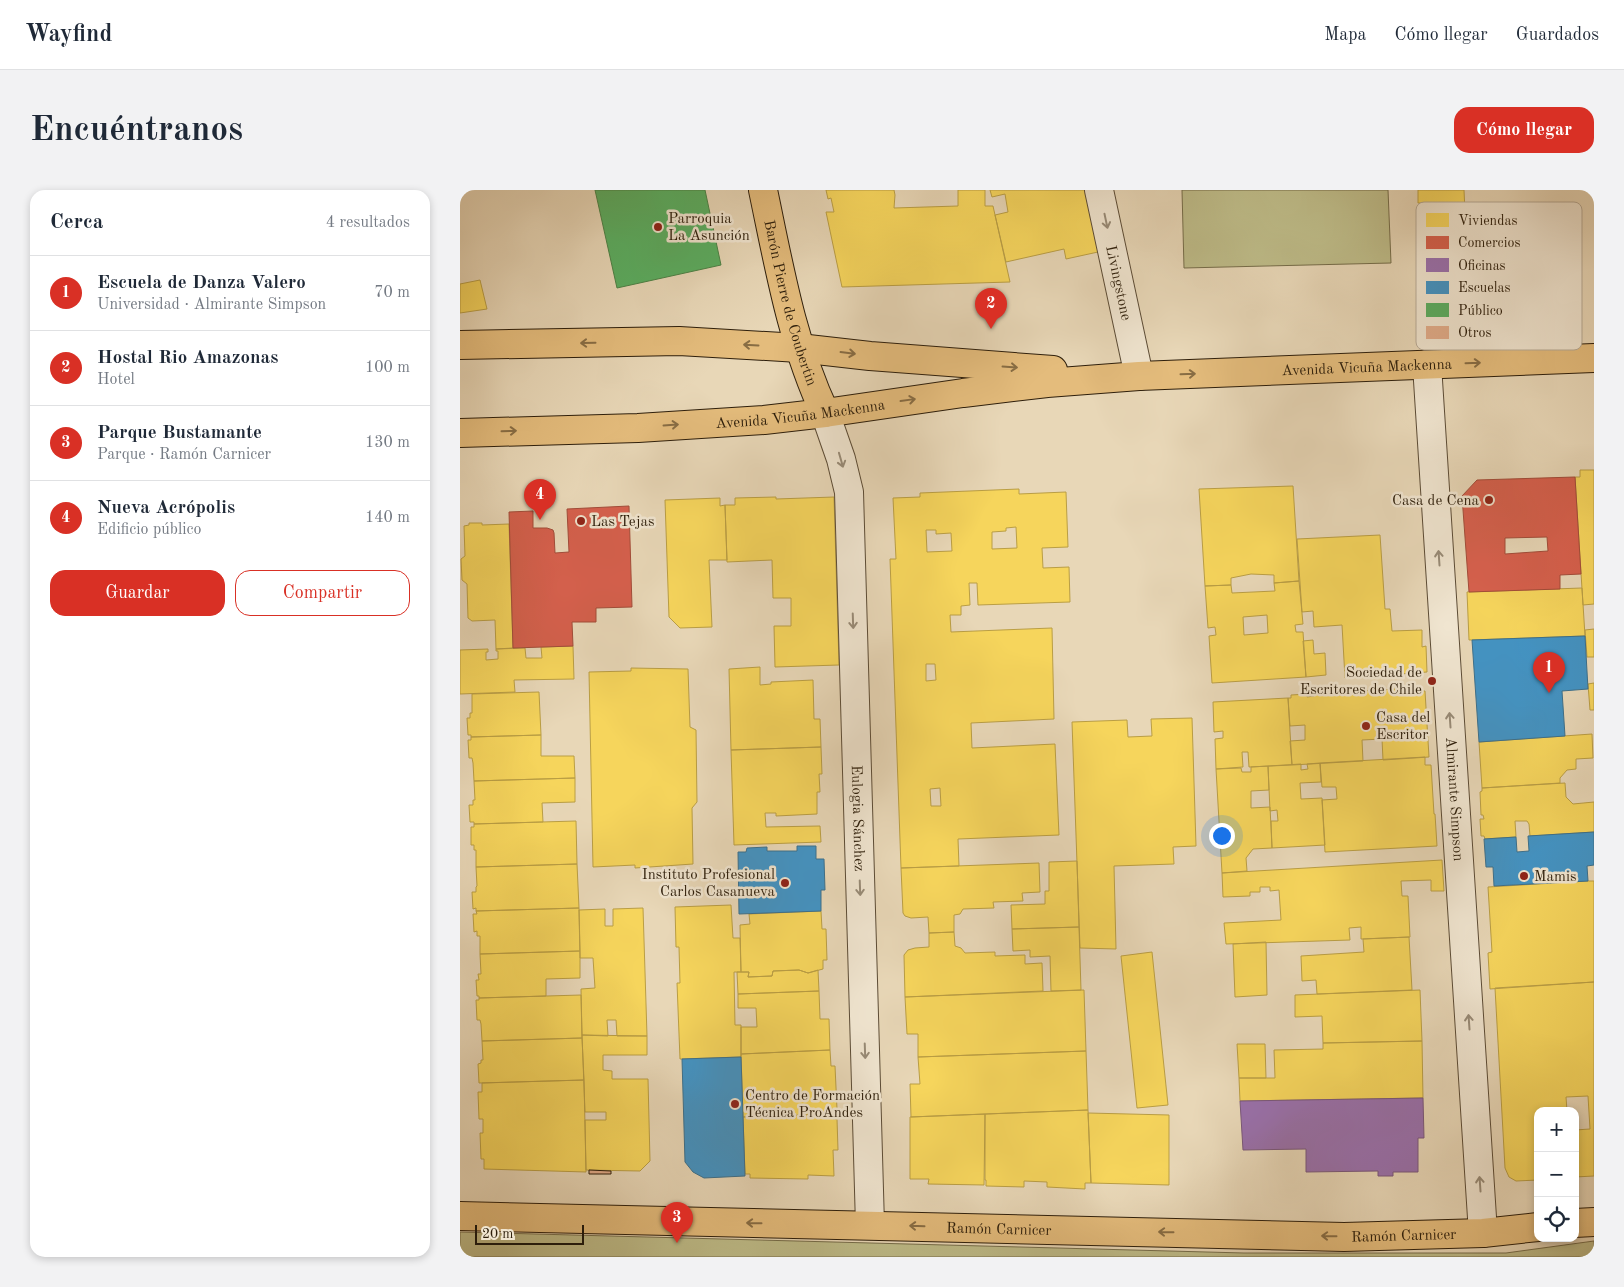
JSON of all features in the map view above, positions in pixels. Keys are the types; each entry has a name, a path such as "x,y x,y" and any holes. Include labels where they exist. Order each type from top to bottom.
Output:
{"main road":[{"name":"Barón Pierre de Coubertin","path":"763,190 786,300 799,348 815,391 826,413"},
{"name":"Avenida Vicuña Mackenna","path":"460,345 679,341 799,348 870,356 1139,376"},
{"name":"Avenida Vicuña Mackenna","path":"460,433 647,427 764,420 1047,383 1139,376 1594,358"},
{"name":"Ramón Carnicer","path":"460,1216 1344,1237 1483,1233 1534,1227"},
{"path":"1579,1224 1594,1222"}],"street":[{"name":"Livingstone","path":"1099,190 1139,376"},
{"name":"Almirante Simpson","path":"1427,365 1483,1233"},
{"name":"Eulogia Sánchez","path":"826,413 841,459 849,492 870,1225"}],"shaded area":[{"path":"1182,190 1388,190 1391,263 1184,268"},
{"path":"460,1232 1244,1253 1506,1253 1594,1241 1594,1257 460,1257"}],"building: Viviendas":[{"path":"826,190 894,190 894,208 958,206 958,190 985,190 985,206 993,206 1010,282 842,287 826,212 834,212 831,198 828,199"},
{"path":"990,190 1085,190 1098,252 1066,259 1064,249 1006,262 995,215 1008,212 1005,194 992,197"},
{"path":"1418,190 1464,190 1465,202 1418,202"},
{"path":"480,280 487,309 460,313 460,284"},
{"path":"1580,470 1594,470 1594,604 1583,605 1575,477 1580,477"},
{"path":"1293,486 1299,581 1274,583 1274,575 1251,574 1231,578 1231,585 1205,586 1199,489"},
{"path":"1019,489 1019,494 1066,492 1068,547 1042,548 1043,568 1069,567 1070,602 978,605 977,583 969,583 970,605 961,606 961,615 950,615 951,632 1052,628 1054,719 971,723 972,748 1055,744 1059,835 958,839 959,866 901,868 890,559 896,559 893,498 920,497 920,493","holes":["1016,527 1017,548 992,549 992,532 1006,531 1006,528","926,530 936,530 936,534 951,533 952,551 927,552","926,664 935,664 936,680 926,681","940,788 941,806 931,806 930,789"]},
{"path":"776,497 776,499 834,497 839,665 775,667 774,626 791,626 791,598 773,598 772,560 727,562 725,505 735,505 735,498"},
{"path":"720,498 720,506 725,505 727,560 709,560 712,627 680,628 669,617 665,500"},
{"path":"469,523 482,523 482,525 509,524 513,648 496,649 495,620 472,621 468,618 467,584 462,580 461,559 465,556 464,526 469,525"},
{"path":"1380,535 1385,609 1390,609 1392,631 1422,630 1422,647 1426,646 1427,672 1345,678 1342,625 1314,627 1313,611 1302,612 1297,539"},
{"path":"1299,581 1303,624 1295,625 1296,632 1303,632 1306,677 1212,683 1209,636 1216,635 1215,627 1208,628 1205,586 1231,585 1232,593 1275,591 1274,583","holes":["1267,615 1268,633 1244,635 1243,617"]},
{"path":"1582,588 1585,636 1469,640 1467,592"},
{"path":"1594,629 1594,657 1587,657 1585,630"},
{"path":"1313,640 1314,654 1325,653 1326,675 1306,677 1303,641"},
{"path":"573,646 574,679 514,680 515,692 460,694 460,650 488,649 486,660 498,659 498,651 496,649 525,648 526,658 542,658 541,647"},
{"path":"760,667 760,685 771,684 771,682 813,680 814,719 820,719 821,747 731,750 729,669"},
{"path":"631,668 688,669 690,727 696,730 697,802 692,808 693,864 635,868 635,865 593,867 589,672 631,671"},
{"path":"1594,683 1594,710 1590,710 1588,684"},
{"name":"Casa del Escritor","path":"1415,688 1419,691 1425,691 1429,757 1383,760 1382,739 1362,740 1363,761 1292,765 1290,741 1305,740 1305,725 1290,726 1288,698 1291,698 1291,695 1307,694 1307,697 1314,696 1314,694 1337,693 1337,695 1344,695 1343,692"},
{"path":"539,692 541,735 471,737 471,735 468,735 467,718 470,718 470,713 472,713 472,694"},
{"path":"1288,698 1292,765 1249,767 1248,752 1242,752 1243,767 1216,769 1215,739 1223,738 1223,731 1214,732 1213,702"},
{"path":"1192,718 1196,846 1173,847 1174,864 1114,866 1116,949 1080,948 1072,722 1127,720 1128,737 1152,736 1151,719"},
{"path":"1592,734 1593,758 1576,759 1576,769 1567,770 1560,778 1560,783 1482,788 1479,742"},
{"path":"541,735 541,756 574,756 575,778 474,781 472,758 469,758 468,740 471,740 471,737"},
{"path":"821,747 822,774 819,774 820,792 817,792 817,814 776,816 776,813 765,813 766,827 820,826 821,842 734,845 731,750"},
{"path":"1425,757 1425,765 1431,765 1437,846 1325,852 1322,800 1337,799 1336,787 1322,787 1320,763"},
{"path":"1320,763 1321,782 1300,783 1301,799 1322,798 1325,845 1272,848 1271,821 1278,821 1277,810 1270,811 1268,766 1301,764 1301,770 1308,769 1307,764"},
{"path":"1268,766 1269,790 1251,791 1251,808 1270,807 1272,848 1253,849 1246,858 1247,871 1222,873 1216,769 1241,768 1242,772 1251,772 1251,767"},
{"path":"575,778 575,802 542,803 543,822 474,824 474,822 470,822 469,805 473,805 473,800 475,800 474,781"},
{"path":"1565,783 1566,797 1573,804 1594,802 1594,832 1530,836 1527,821 1515,821 1516,837 1485,839 1484,836 1481,836 1480,819 1484,819 1483,815 1481,815 1480,792 1482,788"},
{"path":"576,821 577,864 476,867 476,850 474,850 474,845 471,845 471,827 474,827 474,824"},
{"path":"1442,860 1444,891 1431,891 1431,880 1401,881 1402,896 1408,896 1410,937 1361,939 1361,927 1349,928 1350,940 1226,944 1224,923 1281,920 1279,890 1270,891 1270,887 1260,887 1260,892 1250,892 1250,896 1223,897 1222,873"},
{"path":"1077,861 1079,927 1012,929 1011,905 1045,904 1045,891 1049,891 1049,862"},
{"path":"1039,863 1040,892 1022,893 1023,901 993,902 994,908 963,909 960,914 954,915 954,932 929,933 928,917 911,918 903,913 901,868"},
{"path":"577,864 579,908 476,911 476,908 473,909 472,892 476,892 477,886 476,867"},
{"path":"1594,881 1594,982 1490,989 1488,953 1492,952 1488,887"},
{"path":"731,905 733,938 740,938 741,972 734,972 735,1025 741,1025 741,1057 680,1059 677,983 680,983 679,947 676,947 675,907"},
{"path":"579,908 580,951 480,954 480,936 477,936 477,931 474,932 473,914 477,914 476,911"},
{"path":"643,908 647,1036 617,1036 616,1020 607,1020 608,1036 582,1035 581,989 595,988 593,958 580,958 579,910 605,909 605,926 613,926 613,909"},
{"path":"821,911 822,929 826,929 827,960 823,960 823,969 808,973 799,970 773,971 772,976 748,977 749,972 741,972 740,925 750,924 749,914"},
{"path":"1079,927 1081,990 1051,991 1050,956 1030,957 1030,950 1013,951 1012,929"},
{"path":"954,932 955,946 961,948 965,953 995,952 995,956 1025,955 1025,964 1042,963 1043,991 905,997 904,955 908,950 929,947 929,933"},
{"path":"1409,937 1412,990 1317,994 1316,980 1302,981 1301,956 1364,952 1363,939"},
{"path":"1266,942 1267,995 1235,997 1233,944"},
{"path":"580,951 580,978 546,979 546,996 479,998 477,996 476,980 479,980 478,974 481,974 480,954"},
{"path":"1152,952 1168,1105 1137,1108 1121,956"},
{"path":"799,970 808,973 818,970 819,991 738,994 737,972 749,972 748,977 772,976 773,971"},
{"path":"1594,982 1594,1176 1579,1177 1579,1130 1590,1129 1588,1096 1566,1097 1567,1107 1534,1107 1534,1180 1516,1181 1509,1177 1505,1168 1495,988"},
{"path":"1084,990 1086,1051 918,1057 918,1034 907,1034 905,997"},
{"path":"1420,990 1422,1041 1323,1043 1322,1016 1295,1017 1295,995"},
{"path":"819,991 820,1019 829,1019 830,1050 741,1054 741,1027 757,1027 756,1008 738,1008 738,994"},
{"path":"581,995 582,1038 482,1041 481,1024 480,1020 477,1020 476,1000 479,1000 479,998"},
{"path":"582,1035 647,1036 647,1055 603,1055 603,1070 612,1071 612,1079 648,1079 650,1161 640,1171 586,1170 585,1120 606,1120 606,1112 585,1112"},
{"path":"582,1038 584,1080 479,1083 478,1064 483,1060 482,1041"},
{"path":"1422,1041 1423,1098 1240,1101 1239,1078 1275,1078 1274,1050 1323,1049 1323,1043"},
{"path":"1237,1044 1265,1044 1266,1078 1239,1078"},
{"path":"830,1050 831,1066 835,1066 837,1109 832,1109 832,1114 743,1117 741,1054"},
{"path":"1086,1051 1088,1110 911,1117 910,1084 920,1084 918,1057"},
{"path":"584,1080 586,1172 484,1169 484,1159 481,1159 480,1133 483,1133 483,1119 479,1119 478,1092 482,1092 482,1083"},
{"path":"1088,1110 1091,1183 1085,1183 1085,1189 1047,1187 1047,1182 1024,1181 1024,1187 986,1186 985,1114"},
{"path":"1088,1113 1169,1115 1169,1185 1091,1183"},
{"path":"832,1114 833,1119 837,1119 838,1150 833,1150 834,1176 808,1175 808,1179 750,1178 750,1174 745,1174 743,1117"},
{"path":"985,1114 984,1185 928,1184 929,1179 910,1179 910,1117"}],"building: Comercios":[{"path":"1575,477 1581,574 1560,575 1560,589 1469,592 1462,496 1477,480","holes":["1547,537 1548,551 1505,554 1505,538"]},
{"path":"629,506 632,607 596,608 596,622 572,622 573,646 513,648 509,512 533,511 533,528 553,530 555,553 569,552 567,509"}],"building: Oficinas":[{"path":"1423,1098 1424,1138 1418,1138 1418,1172 1393,1172 1393,1176 1378,1176 1378,1171 1306,1172 1306,1149 1243,1150 1240,1101"}],"building: Escuelas":[{"path":"1585,636 1588,689 1562,691 1565,736 1479,742 1472,640"},
{"path":"1594,832 1594,865 1587,866 1588,881 1494,886 1493,867 1486,867 1484,839 1516,837 1517,852 1529,851 1528,836"},
{"path":"797,846 816,846 816,859 824,859 825,890 821,890 821,911 739,914 738,852 746,852 747,848 767,847 767,851 797,851"},
{"path":"741,1057 745,1176 704,1178 693,1172 685,1162 682,1059"}],"building: Público":[{"name":"Parroquia La Asunción","path":"595,190 705,190 721,265 617,288"}],"building: Otros":[{"path":"589,1170 611,1171 611,1174 589,1174"}],"place":[{"name":"Parroquia La Asunción","path":"658,227"},
{"name":"Hostal Rio Amazonas","path":"991,329"},
{"name":"Casa de Cena","path":"1489,500"},
{"name":"Nueva Acrópolis","path":"540,520"},
{"name":"Las Tejas","path":"581,521"},
{"name":"Sociedad de Escritores de Chile","path":"1432,681"},
{"name":"Escuela de Danza Valero","path":"1549,693"},
{"name":"Casa del Escritor","path":"1366,726"},
{"name":"Mamis","path":"1524,876"},
{"name":"Instituto Profesional Carlos Casanueva","path":"785,883"},
{"name":"Centro de Formación Técnica ProAndes","path":"735,1104"},
{"name":"Parque Bustamante","path":"677,1243"}]}
